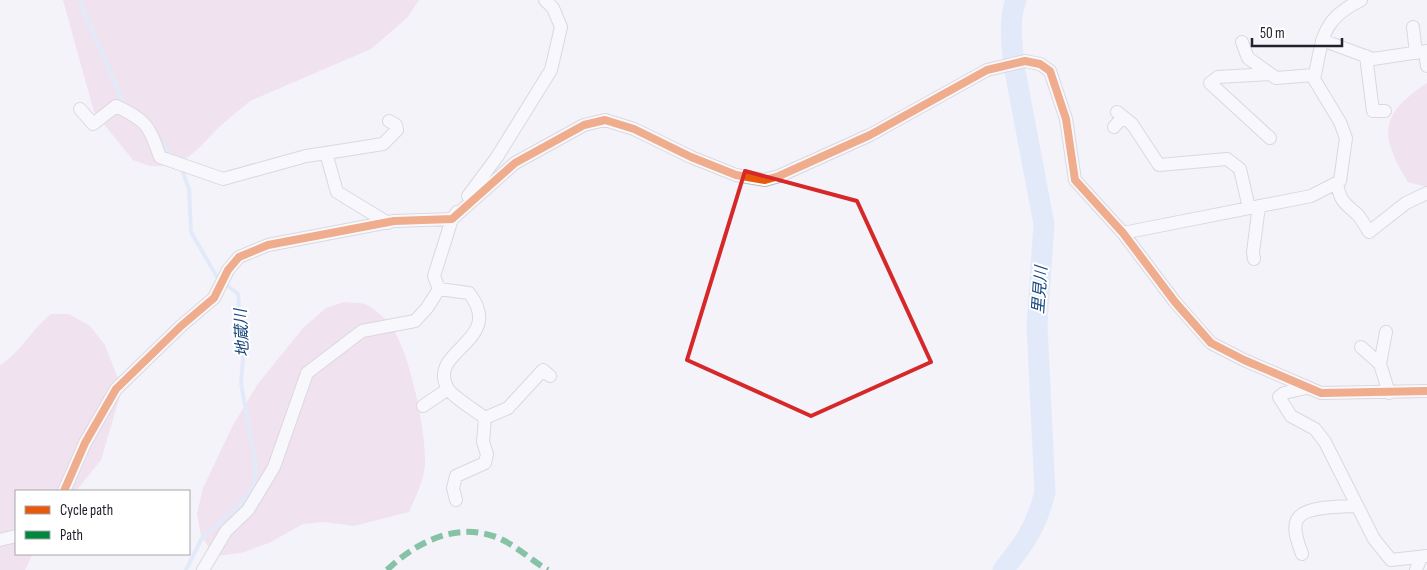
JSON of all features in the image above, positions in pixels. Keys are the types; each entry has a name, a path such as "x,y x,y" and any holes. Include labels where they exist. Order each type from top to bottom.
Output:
{"street":[{"path":"439,289 434,276 452,219 497,157 551,70 561,27 553,8 545,0"},
{"path":"1123,233 1311,196 1337,184 1340,181 1346,138 1340,122 1320,91 1314,75 1324,32 1333,18 1361,0"},
{"path":"1413,27 1427,66"},
{"path":"1322,40 1373,59 1423,52"},
{"path":"1242,42 1248,58 1276,78 1314,75"},
{"path":"1366,56 1373,112"},
{"path":"64,490 85,443 116,390 181,326 214,298 228,270 239,257 268,245 388,223 452,219 515,163 584,125 606,120 634,129 691,157 736,175 765,180 779,176 870,135 986,70 1025,61 1040,64 1050,71 1066,119 1075,180 1123,233 1175,302 1211,343 1244,360 1321,393 1427,391"},
{"path":"1270,74 1218,76 1210,84 1270,138"},
{"path":"80,109 93,124 116,106 135,115 150,128 160,157 223,179 306,156 383,144 396,130 396,125 389,121"},
{"path":"1114,128 1120,114 1132,124 1160,165 1227,159 1240,169 1254,207 1254,259"},
{"path":"326,153 337,192 388,223"},
{"path":"1337,184 1340,197 1346,208 1358,216 1369,232 1406,203 1426,195"},
{"path":"439,289 469,293 477,304 480,318 476,333 448,360 444,374 448,389 485,418"},
{"path":"203,570 226,532 248,510 274,467 307,373 362,331 415,321 428,308 439,289"},
{"path":"1386,332 1380,364 1389,393"},
{"path":"1361,346 1380,364"},
{"path":"485,418 508,408 544,370 550,376"},
{"path":"1306,388 1284,393 1279,397 1291,416 1315,429 1325,442 1374,539 1391,560 1424,556"},
{"path":"423,406 448,389"},
{"path":"456,500 453,488 456,476 485,463 487,454 483,442 485,418"},
{"path":"1302,554 1297,538 1296,521 1299,517 1318,508 1357,506"},
{"path":"0,540 15,536"},
{"path":"1416,570 1424,556"}],"highlighted area":[{"path":"745,171 857,201 931,362 811,416 687,360"}],"shaded area":[{"path":"63,0 419,0 407,18 371,49 250,101 177,166 150,166 133,160 94,112"},
{"path":"1427,83 1427,187 1408,182 1392,151 1389,127 1392,116 1400,105"},
{"path":"344,302 367,305 377,311 390,325 403,351 415,388 422,427 425,464 418,492 409,512 354,526 325,522 303,524 269,543 241,553 215,556 201,536 197,514 203,488 233,425 257,385 303,328 326,308"},
{"path":"51,314 69,314 90,326 105,345 122,389 101,460 77,490 15,490 15,555 32,555 25,570 0,570 0,365 14,354"}],"waterway":[{"name":"地蔵川","path":"79,0 125,106"},
{"name":"里見川","path":"1003,570 1034,525 1045,492 1037,325 1044,224 1015,71 1011,26 1016,0"},
{"name":"地蔵川","path":"159,140 173,158"},
{"name":"地蔵川","path":"181,167 189,189 191,232 217,277 238,294 243,359 241,383 255,462 255,484 240,505 202,538 186,570"}],"marked path":[{"path":"387,570 398,560 424,543 452,533 466,532 481,533 503,540 548,570"}],"cycle path":[{"path":"64,490 85,443 116,389 181,326 214,298 228,270 239,257 268,245 394,221 452,219 515,163 584,125 605,120 634,129 691,157 736,175 765,180 779,176 870,135 987,70 1025,61 1040,64 1050,71 1066,119 1075,180 1123,233 1175,302 1211,343 1244,360 1321,393 1427,391"}]}
